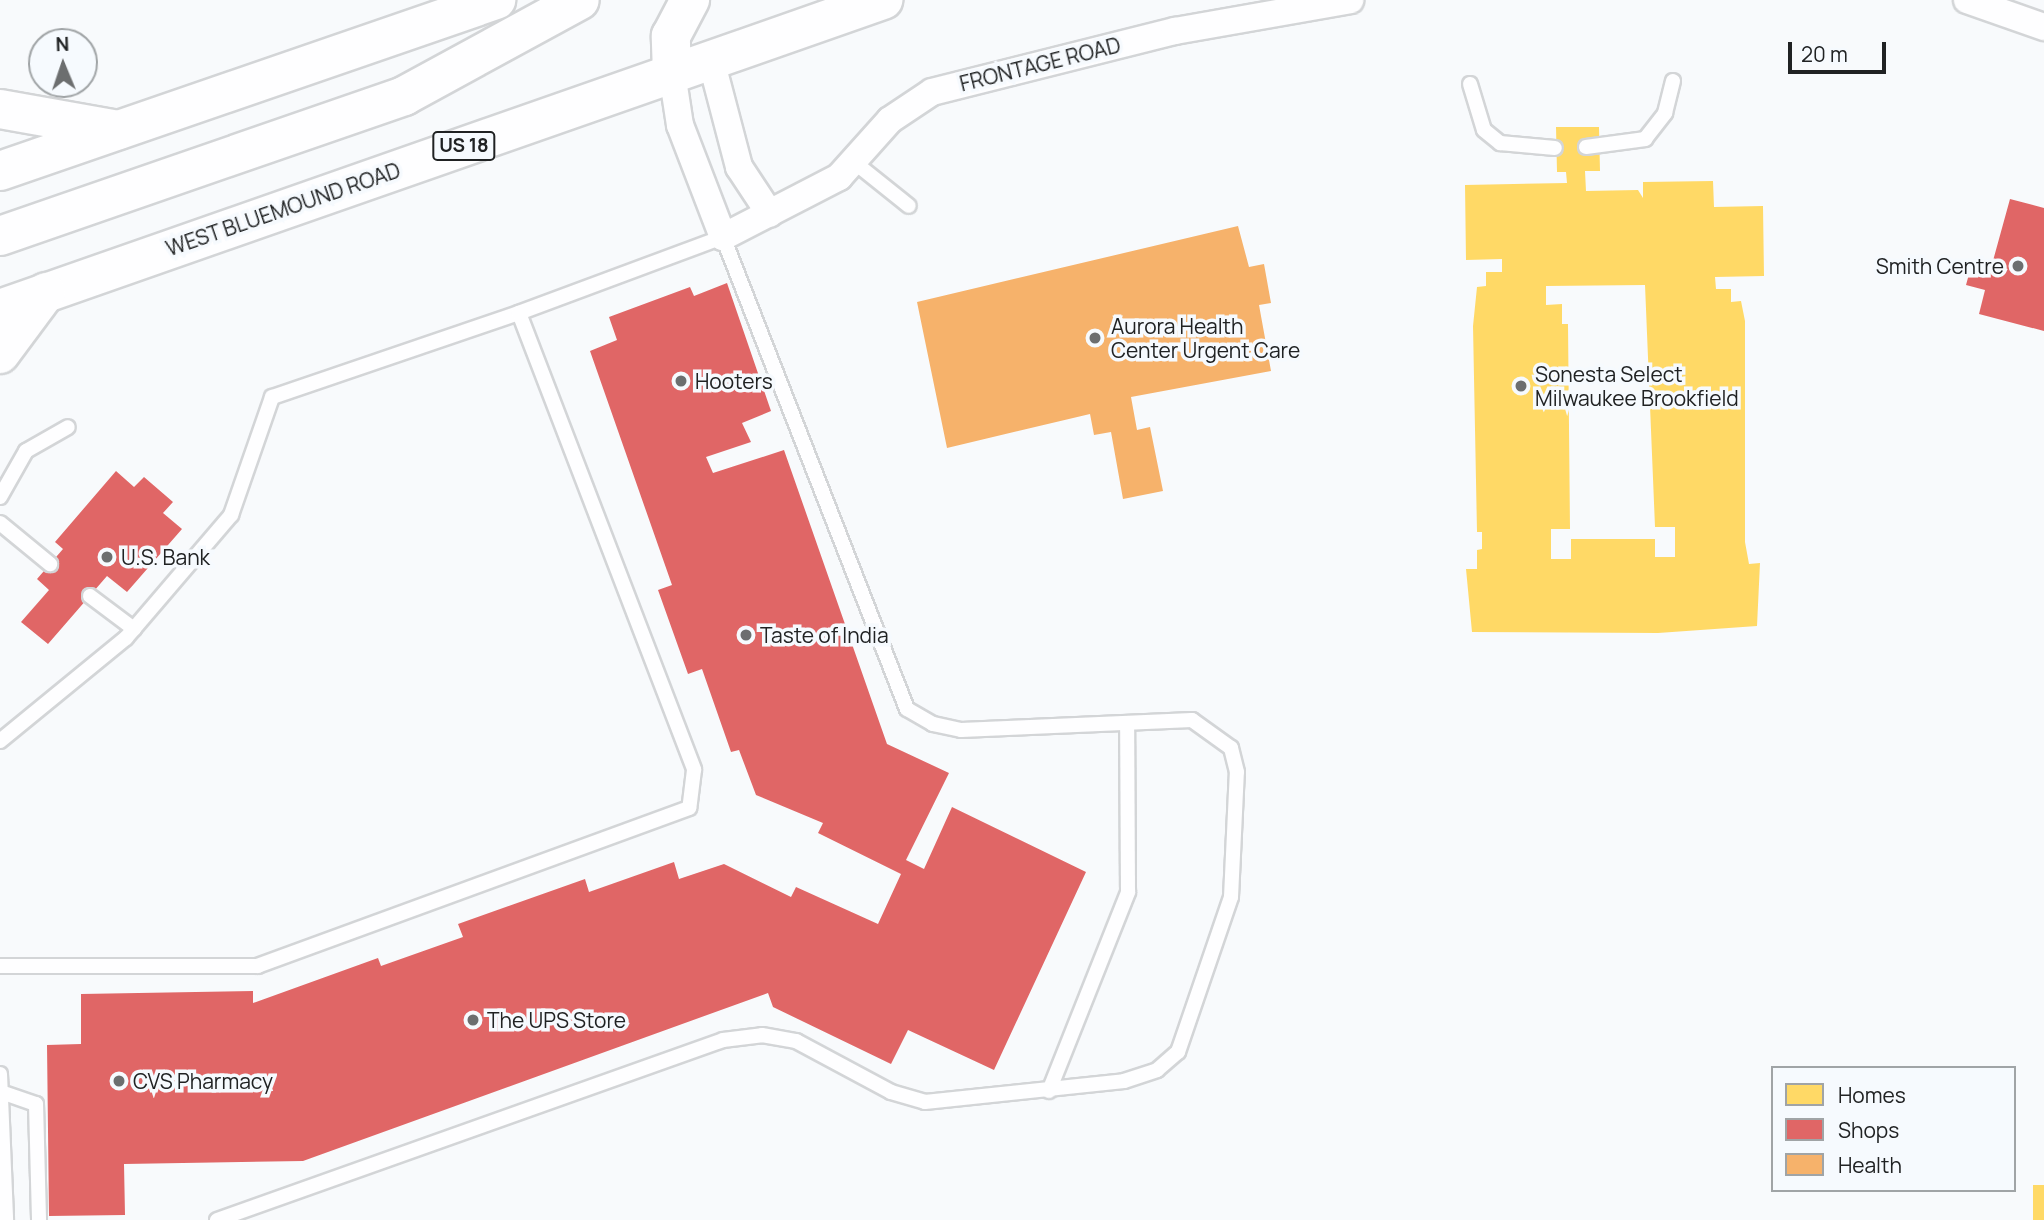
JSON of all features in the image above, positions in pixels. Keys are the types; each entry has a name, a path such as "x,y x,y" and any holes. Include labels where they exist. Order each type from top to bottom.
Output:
{"main road":[{"path":"0,171 496,0"},
{"path":"0,236 404,96 580,0"},
{"path":"672,73 670,36 690,0"},
{"name":"WEST BLUEMOUND ROAD","path":"0,309 883,0"},
{"path":"0,109 120,130"},
{"path":"0,354 46,292"}],"street":[{"name":"FRONTAGE ROAD","path":"723,237 770,214 854,162 907,105 944,88 1175,31 1350,0"},
{"path":"1967,0 2044,27"},
{"path":"710,60 739,167 770,214"},
{"path":"672,73 680,125 723,237"}],"lane":[{"path":"1586,147 1646,139 1665,113 1673,81"},
{"path":"1470,84 1484,130 1500,143 1555,148"},
{"path":"854,162 909,206"},
{"path":"0,741 134,629 231,515 272,397 519,313 723,237 907,709 933,724 961,730 1192,720 1231,748 1237,772 1231,897 1178,1052 1157,1070 1124,1081 925,1102 891,1092 796,1041 762,1035 723,1040 217,1220"},
{"path":"0,966 258,966 689,808 694,770 519,313"},
{"path":"0,497 26,451 68,427"},
{"path":"0,523 50,564"},
{"path":"90,596 134,629"},
{"path":"1049,1091 1128,892 1127,723"},
{"path":"0,1074 6,1220"},
{"path":"1,1091 36,1104 39,1220"}],"building: Homes":[{"name":"Sonesta Select Milwaukee Brookfield","path":"1556,127 1599,127 1600,171 1585,171 1586,191 1638,190 1643,198 1643,182 1713,181 1714,207 1763,206 1764,276 1715,277 1716,289 1731,289 1731,302 1741,301 1745,321 1745,542 1749,564 1760,563 1757,626 1658,633 1472,632 1466,569 1477,569 1477,550 1482,549 1482,532 1477,532 1473,326 1477,287 1486,286 1486,272 1502,272 1502,259 1466,260 1465,185 1567,183 1566,172 1557,172","holes":["1645,285 1655,527 1675,527 1675,557 1655,557 1655,539 1571,539 1571,559 1551,559 1551,529 1570,529 1568,324 1562,324 1562,304 1546,305 1546,286"]},
{"path":"2033,1185 2044,1185 2044,1220 2033,1220"}],"building: Shops":[{"name":"Smith Centre","path":"2010,199 2044,208 2044,331 1979,314 1985,290 1966,285 1972,263 1991,268"},
{"path":"727,283 771,411 742,423 751,442 706,457 713,473 784,450 887,744 949,773 906,860 924,869 952,807 1086,872 994,1070 908,1030 891,1064 773,1007 768,993 303,1161 124,1164 125,1215 49,1216 47,1045 81,1044 81,994 253,991 253,1003 378,958 381,966 463,937 458,924 585,879 589,892 674,862 679,879 724,864 791,897 796,887 878,924 901,874 818,833 823,823 756,795 739,750 731,752 702,669 688,674 658,590 672,585 590,351 617,340 609,317 690,287 694,296"},
{"name":"U.S. Bank","path":"116,471 134,487 144,477 173,502 163,513 182,529 127,592 107,576 48,644 21,622 49,590 37,579 63,549 55,542"}],"building: Health":[{"name":"Aurora Health Center Urgent Care","path":"1238,226 1249,267 1264,264 1271,303 1259,305 1271,371 1131,397 1137,430 1150,427 1163,491 1123,499 1111,432 1094,435 1090,414 947,448 917,302"}],"place":[{"name":"Smith Centre","path":"2018,266"},
{"name":"Aurora Health Center Urgent Care","path":"1095,338"},
{"name":"Hooters","path":"681,381"},
{"name":"Sonesta Select Milwaukee Brookfield","path":"1521,386"},
{"name":"U.S. Bank","path":"107,557"},
{"name":"Taste of India","path":"746,635"},
{"name":"The UPS Store","path":"473,1020"},
{"name":"CVS Pharmacy","path":"119,1081"}]}
